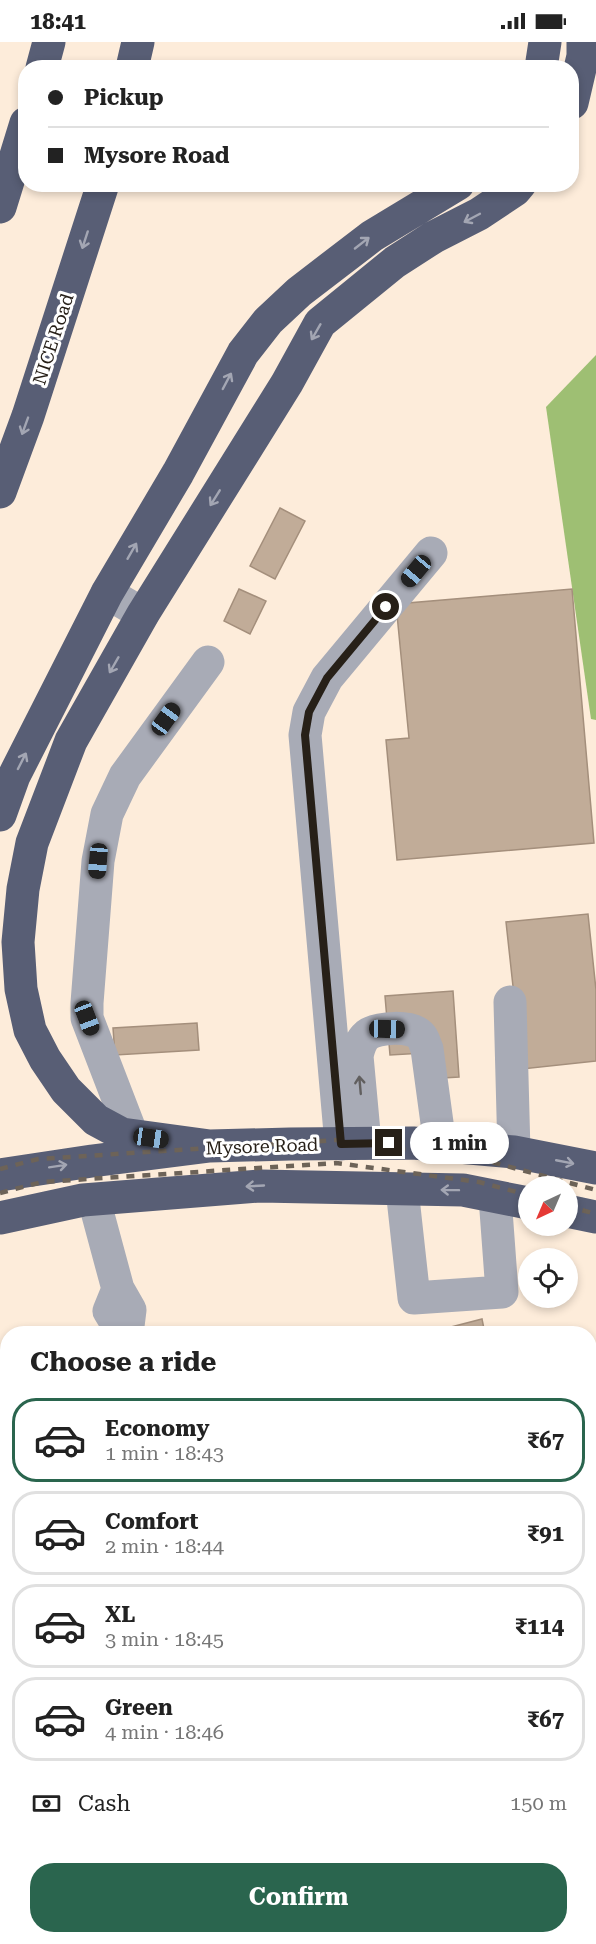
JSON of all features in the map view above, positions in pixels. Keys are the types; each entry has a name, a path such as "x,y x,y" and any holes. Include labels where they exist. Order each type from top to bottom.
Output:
{"highway":[{"path":"44,60 49,42"},
{"path":"134,60 138,42"},
{"path":"543,60 545,42"},
{"path":"579,73 583,42"},
{"path":"0,207 18,149"},
{"name":"NICE Road","path":"0,492 28,416 100,192"},
{"path":"0,815 14,776 107,593 178,473 243,353 268,321 299,292 372,236 445,192"},
{"path":"210,1146 122,1134 96,1120 66,1090 45,1059 30,1030 21,990 18,942 23,889 32,843 71,741 143,614 287,383 320,323 395,262 513,192"},
{"name":"Mysore Road","path":"0,1175 210,1146 413,1143 514,1152 596,1168"},
{"path":"0,1218 83,1200 260,1186 463,1190 518,1201"},
{"path":"578,1213 596,1217"}],"lane":[{"path":"353,1144 305,735 309,712 327,678 431,553"},
{"path":"107,593 143,614"},
{"path":"132,1136 87,1018 98,861 107,814 125,776 208,662"},
{"path":"510,1002 514,1152"},
{"path":"353,1144 359,1045 374,1031 412,1030 422,1036 427,1049 440,1146"},
{"path":"402,1189 414,1298 502,1292 495,1197"},
{"path":"94,1200 118,1289 130,1310 127,1326"}],"green space":[{"path":"596,355 596,720 591,719 546,407"}],"building":[{"path":"280,508 305,521 275,579 250,566"},
{"path":"239,589 266,601 250,634 224,621"},
{"path":"572,589 594,843 397,860 386,740 409,738 396,604"},
{"path":"588,914 596,990 596,1061 522,1069 506,922"},
{"path":"453,991 459,1077 426,1079 424,1053 390,1055 385,996"},
{"path":"197,1023 199,1050 115,1055 113,1028"},
{"path":"482,1319 483,1326 455,1326"}],"railway":[{"path":"0,1169 38,1159 336,1140 484,1160 596,1190"},
{"path":"0,1193 42,1182 336,1163 479,1182 518,1192"},
{"path":"578,1209 596,1214"}],"route":[{"path":"386,607 327,678 309,712 305,735 341,1144 389,1143"}]}
